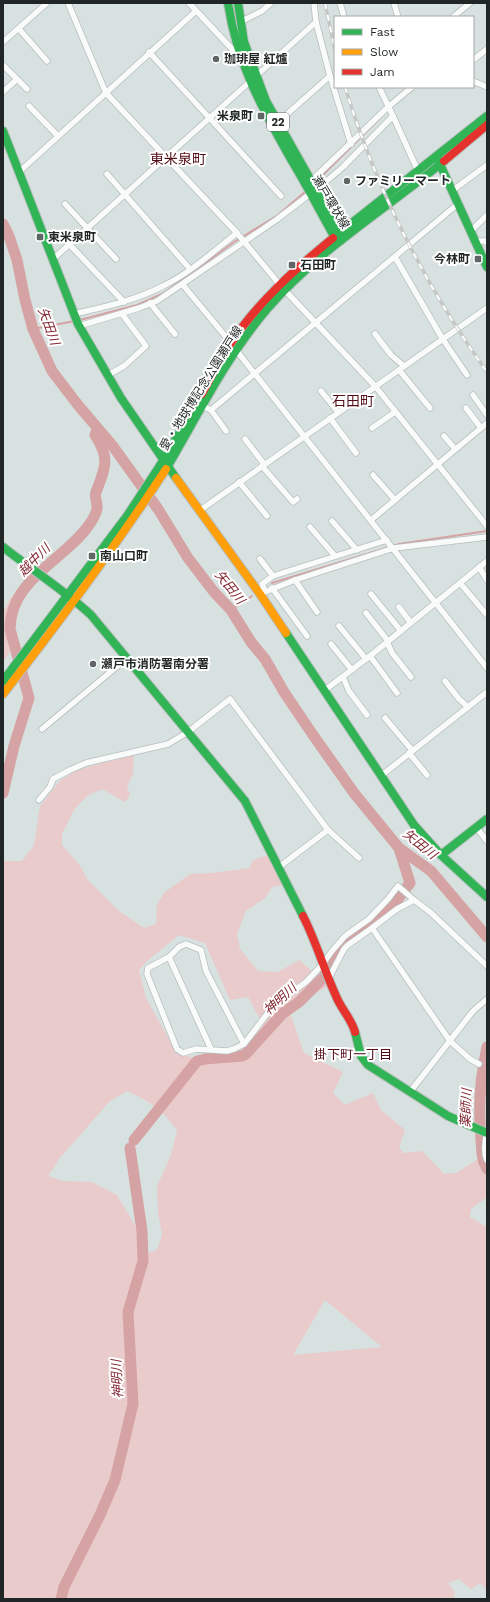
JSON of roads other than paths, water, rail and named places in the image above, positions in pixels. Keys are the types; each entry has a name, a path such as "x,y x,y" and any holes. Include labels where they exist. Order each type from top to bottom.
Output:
{"street":[{"path":"3,42 47,3"},
{"path":"68,3 106,92 237,233 243,242 283,287 375,386 487,526"},
{"path":"189,3 233,50 239,52"},
{"name":"瀬戸環状線","path":"228,3 232,30 239,52 252,79 311,181 313,192"},
{"name":"瀬戸環状線","path":"238,3 240,22 252,79 261,106 338,236"},
{"path":"240,22 262,12 271,3"},
{"path":"314,3 316,22 330,76 351,144"},
{"path":"340,3 344,16"},
{"path":"394,3 398,16"},
{"path":"453,16 470,3"},
{"path":"19,172 149,52 196,11"},
{"path":"52,260 316,22"},
{"path":"19,29 47,61"},
{"path":"474,59 486,50"},
{"path":"149,52 281,196"},
{"path":"3,65 27,89"},
{"path":"278,122 330,76"},
{"path":"3,92 17,79"},
{"path":"474,81 487,87"},
{"path":"379,88 418,171"},
{"path":"311,181 388,107 411,88"},
{"path":"29,106 58,136"},
{"path":"77,320 122,314 150,303 183,284 287,213 343,167 393,116"},
{"name":"愛・地球博記念公園瀬戸線","path":"164,464 233,347 259,307 310,266 338,236 418,171 438,161 487,116"},
{"name":"愛・地球博記念公園瀬戸線","path":"338,236 487,125"},
{"path":"3,131 52,260 77,320 121,398 164,464 262,592 414,824 441,855 487,897"},
{"path":"438,161 459,203 487,267"},
{"path":"452,190 487,164"},
{"path":"107,174 190,269"},
{"path":"211,410 459,203"},
{"path":"65,204 116,259"},
{"path":"471,231 487,215"},
{"path":"77,320 164,286 190,269 237,233"},
{"path":"475,241 485,241 487,243"},
{"path":"70,245 124,302"},
{"path":"395,257 442,338 467,374"},
{"path":"183,284 388,540 487,668"},
{"path":"150,303 175,334"},
{"path":"199,511 402,368 442,338 461,327 487,308"},
{"path":"108,375 124,366 146,346 122,314"},
{"path":"375,334 402,368 430,408"},
{"name":"愛・地球博記念公園瀬戸線","path":"7,682 28,660 129,519 202,406 233,347"},
{"path":"321,391 338,412"},
{"path":"473,395 487,414"},
{"path":"202,406 211,410 227,431"},
{"path":"466,408 481,428"},
{"path":"372,428 395,412"},
{"path":"330,418 356,453"},
{"path":"371,520 487,424"},
{"path":"444,436 455,449"},
{"path":"245,439 292,502 297,499"},
{"path":"373,475 395,500"},
{"path":"239,482 268,516"},
{"path":"332,521 357,550"},
{"path":"310,527 335,556"},
{"path":"262,592 394,548 487,537"},
{"path":"262,592 262,584 273,576 388,540"},
{"path":"3,547 32,570 72,598 96,620 126,659 245,801 315,941 322,965 329,978 336,997 353,1025 361,1056 368,1065 448,1116 487,1133 485,1142 485,1156 487,1160"},
{"path":"260,559 273,576"},
{"path":"326,690 388,642 487,561"},
{"path":"479,567 487,580"},
{"path":"295,580 317,612"},
{"path":"460,583 487,615"},
{"path":"272,588 307,636"},
{"path":"371,594 401,631"},
{"name":"愛・地球博記念公園瀬戸線","path":"3,694 9,673 72,598"},
{"path":"399,607 411,623"},
{"path":"366,613 388,642 392,653 411,677"},
{"path":"339,626 397,693"},
{"path":"331,644 352,670"},
{"path":"42,729 126,659"},
{"path":"343,677 349,691 367,715"},
{"path":"445,681 459,699 468,707"},
{"path":"382,774 487,692"},
{"path":"39,800 50,787 53,779 86,763 168,744 188,732 230,699 328,830 359,858"},
{"path":"385,718 426,775"},
{"path":"441,855 487,819"},
{"path":"476,828 487,841"},
{"path":"279,867 328,830"},
{"path":"244,1044 206,970 201,950 186,944 178,947 169,956 148,968 147,974 178,1049 183,1053 196,1049 234,1050 244,1044 274,1005 306,982 322,965 345,936 369,920 388,900 398,886 430,912 487,966"},
{"path":"329,978 348,944 397,909 414,900"},
{"path":"372,928 450,1040 470,1059 479,1064"},
{"path":"169,956 211,1049"},
{"path":"410,1092 473,1011 487,999"}],"waterway":[{"path":"315,183 381,117"},
{"path":"80,320 137,305 164,293 234,242 278,215 306,191"},
{"name":"矢田川","path":"3,224 9,236 17,260 25,300 33,329 52,371 78,405 112,445 158,509 188,558 214,592 231,610 251,642 265,659 284,692 354,793 399,848 431,871 487,937"},
{"path":"33,329 75,321"},
{"name":"越中川","path":"3,793 14,746 29,698 10,629 13,611 19,596 29,583 40,571 78,538 89,525 97,511 95,494 105,462 103,450 95,435 97,430"},
{"path":"272,583 399,544 487,531"},
{"path":"231,610 252,596"},
{"name":"神明川","path":"134,1140 197,1061 242,1056 246,1054 282,1014 299,1002 324,977 339,950 346,941 376,920 395,903 410,883 399,848"},
{"name":"薬師川","path":"487,1047 481,1082 480,1104 482,1154 487,1169"},
{"path":"130,1148 134,1140"},
{"name":"神明川","path":"61,1599 64,1587 100,1515 115,1480 133,1404 128,1312 143,1261 142,1231 130,1148"}],"railway":[{"path":"325,3 334,45"},
{"path":"345,88 372,163 404,236 443,305 487,372"}],"place":[{"name":"珈琲屋 紅爐","path":"216,59"},
{"name":"米泉町","path":"261,116"},
{"name":"ファミリーマート","path":"347,181"},
{"name":"東米泉町","path":"40,237"},
{"name":"今林町","path":"478,259"},
{"name":"石田町","path":"292,265"},
{"name":"南山口町","path":"92,556"},
{"name":"瀬戸市消防署南分署","path":"93,664"}],"district":[{"name":"東米泉町","path":"178,159"},
{"name":"石田町","path":"353,401"},
{"name":"掛下町一丁目","path":"353,1054"}]}
